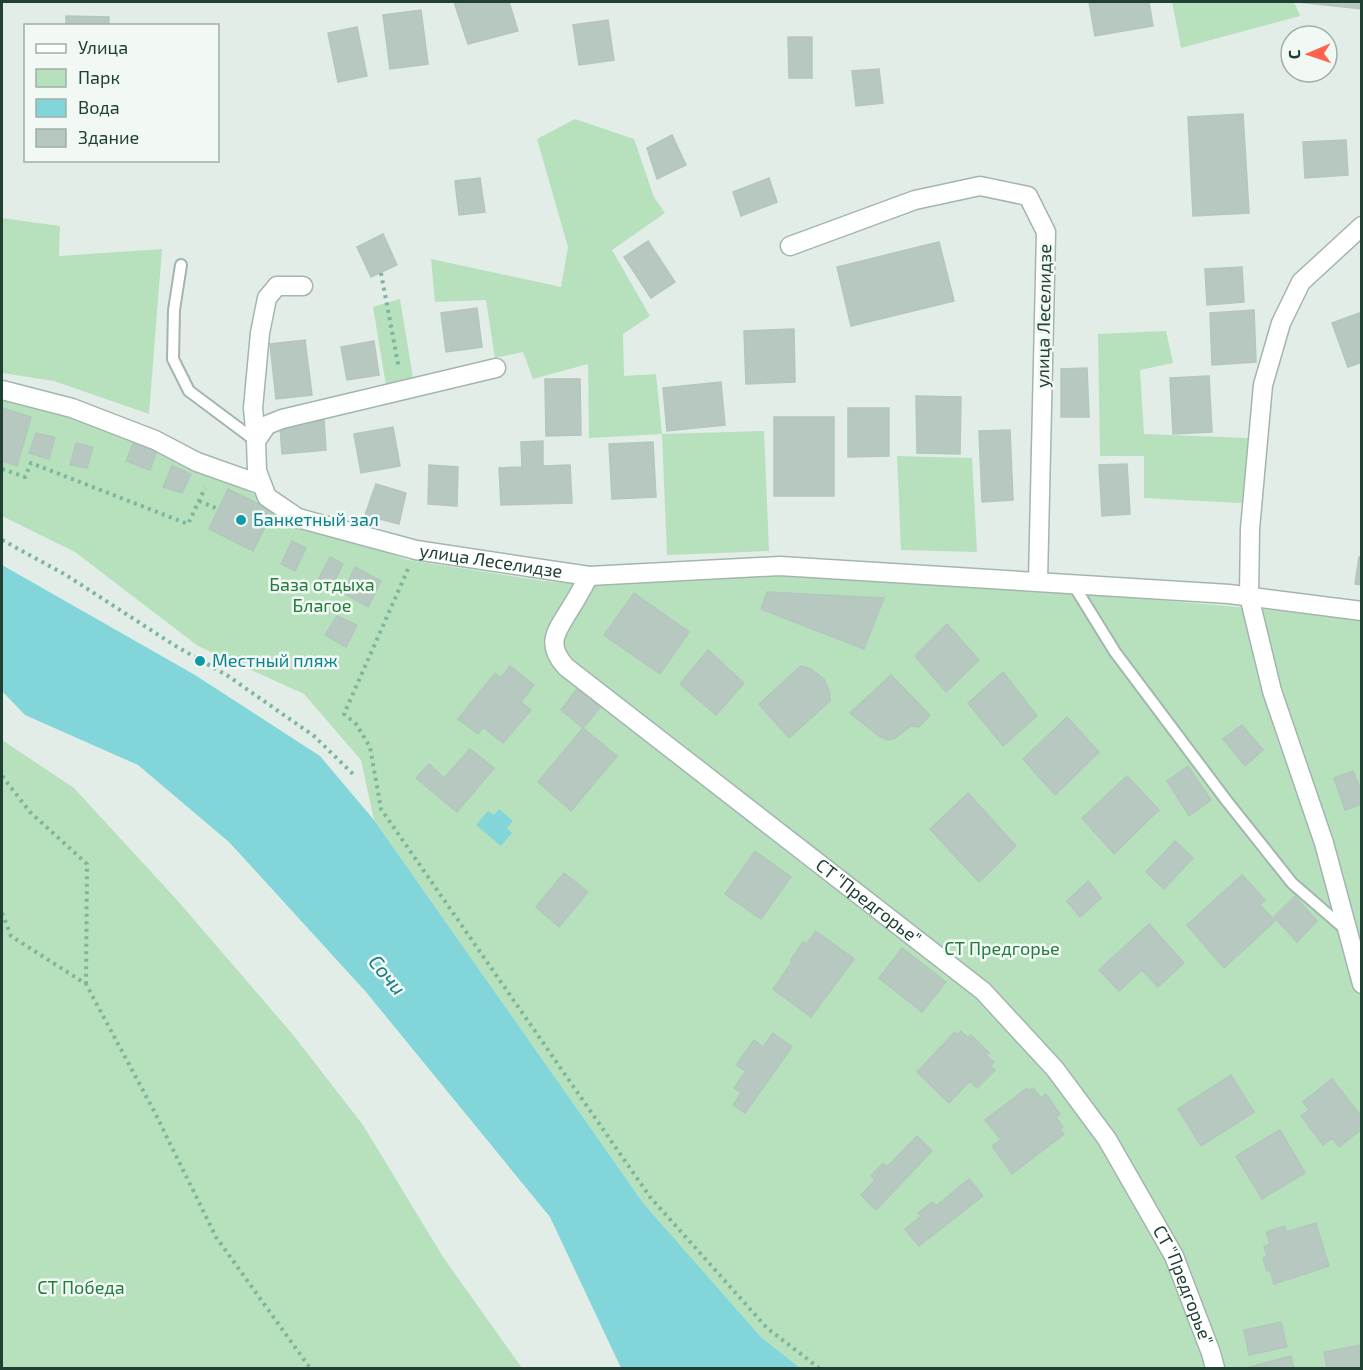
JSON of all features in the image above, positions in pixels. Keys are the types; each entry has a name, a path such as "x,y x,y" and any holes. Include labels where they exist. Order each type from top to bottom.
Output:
{"street":[{"name":"улица Леселидзе","path":"790,246 915,200 980,186 1028,196 1046,232 1038,581"},
{"path":"1362,226 1301,282 1281,323 1263,385 1250,529 1249,596 1272,691 1324,843 1362,984"},
{"path":"262,485 257,471 253,408 260,333 267,298 277,286 303,286"},
{"path":"256,441 267,425 282,419 496,368"},
{"path":"2,390 72,408 155,440 197,462 262,485"},
{"name":"улица Леселидзе","path":"262,485 267,497 298,518 416,550 589,576 780,566 1249,596 1362,611"},
{"name":"СТ \"Предгорье\"","path":"589,576 555,634 554,646 558,658 566,667 895,921 983,991 999,1008 1055,1069 1107,1139 1174,1256 1215,1368"}],"lane":[{"path":"181,265 174,310 173,359 189,391 256,441"},
{"path":"1073,584 1115,652 1226,800 1292,883 1347,931"}],"path":[{"path":"381,273 399,370"},
{"path":"2,469 25,477 31,463 188,524 214,468"},
{"path":"199,501 218,509"},
{"path":"2,540 76,581 174,645 228,675 314,736 353,774"},
{"path":"416,550 344,714 356,724 370,747 381,809 650,1197 767,1328 819,1368"},
{"path":"2,776 30,812 87,864 86,984 154,1111 216,1238 310,1368"},
{"path":"2,913 11,936 86,984"}],"green space":[{"path":"1172,2 1294,2 1300,16 1181,48"},
{"path":"575,119 634,139 654,197 665,213 612,250 650,316 623,334 624,376 656,374 662,434 589,438 588,364 533,379 523,352 495,358 486,300 435,302 431,259 561,287 568,247 537,139"},
{"path":"2,218 60,226 59,256 162,249 149,414 54,381 2,373"},
{"path":"400,299 413,378 386,385 373,307"},
{"path":"1166,331 1173,363 1140,370 1144,434 1248,438 1242,503 1144,498 1144,456 1100,456 1098,334"},
{"name":"СТ Предгорье","path":"2,395 149,440 166,452 245,489 277,507 293,522 408,560 543,581 594,585 776,575 829,577 1091,594 1361,618 1361,1368 800,1368 761,1337 644,1204 374,820 361,760 304,694 198,646 75,552 2,516"},
{"path":"764,431 769,551 667,555 662,434"},
{"path":"897,456 972,458 977,552 901,550"},
{"name":"СТ Победа","path":"2,740 74,788 177,900 294,1036 363,1125 443,1257 522,1368 2,1368"}],"water":[{"name":"Сочи","path":"2,565 195,675 320,756 374,820 644,1204 761,1337 800,1368 621,1368 550,1217 366,992 229,842 138,765 25,715 2,691"},
{"path":"499,809 513,821 507,828 512,833 501,846 476,825 488,811 494,815"}],"building":[{"path":"454,2 509,2 518,31 468,44"},
{"path":"1089,2 1149,2 1153,26 1095,36"},
{"path":"1297,2 1362,2 1362,9"},
{"path":"421,10 428,64 390,69 383,15"},
{"path":"66,16 109,17 109,24 66,24"},
{"path":"608,20 614,60 579,65 573,25"},
{"path":"357,27 367,76 338,82 328,33"},
{"path":"788,37 812,37 812,78 789,78"},
{"path":"879,69 883,103 856,106 852,71"},
{"path":"1243,114 1249,213 1193,216 1188,117"},
{"path":"672,135 686,165 657,179 647,148"},
{"path":"1346,140 1348,175 1305,178 1303,142"},
{"path":"480,178 485,212 459,215 455,181"},
{"path":"769,178 777,202 741,216 733,192"},
{"path":"383,234 397,265 371,277 357,247"},
{"path":"648,241 675,282 651,298 624,257"},
{"path":"939,242 954,301 851,326 837,267"},
{"path":"1242,267 1244,302 1207,305 1205,269"},
{"path":"477,308 482,347 446,352 441,313"},
{"path":"1254,310 1256,362 1212,365 1210,313"},
{"path":"1362,312 1362,362 1348,367 1332,323"},
{"path":"794,329 795,382 746,384 744,331"},
{"path":"305,340 312,395 276,399 270,344"},
{"path":"374,341 379,375 347,380 341,347"},
{"path":"1087,368 1089,417 1061,417 1061,369"},
{"path":"1209,376 1212,432 1173,434 1170,378"},
{"path":"545,379 580,379 581,435 546,436"},
{"path":"721,382 725,425 667,431 663,388"},
{"path":"916,396 961,397 960,454 917,453"},
{"path":"2,408 31,417 17,466 2,461"},
{"path":"848,408 889,408 889,456 848,457"},
{"path":"774,417 834,417 834,496 774,496"},
{"path":"324,420 326,450 282,454 280,426"},
{"path":"393,427 400,466 361,473 354,434"},
{"path":"1010,430 1013,500 982,502 979,431"},
{"path":"36,433 55,437 49,459 29,453"},
{"path":"135,439 158,448 150,470 126,461"},
{"path":"543,441 543,466 570,465 572,503 501,505 499,468 522,467 521,442"},
{"path":"653,442 656,497 612,499 609,444"},
{"path":"76,443 93,447 87,468 70,465"},
{"path":"1127,464 1130,514 1102,516 1099,465"},
{"path":"429,465 458,467 457,506 428,504"},
{"path":"172,466 191,474 182,493 163,487"},
{"path":"376,484 406,493 399,524 365,515"},
{"name":"Банкетный зал","path":"228,489 273,511 253,551 209,529"},
{"path":"292,541 306,548 295,571 281,564"},
{"path":"330,557 343,564 332,586 318,580"},
{"path":"1359,557 1362,557 1362,585 1355,584"},
{"path":"355,567 381,581 368,607 343,593"},
{"path":"767,592 884,598 864,649 761,609"},
{"path":"634,593 689,632 660,674 604,635"},
{"path":"337,616 357,625 346,647 325,635"},
{"path":"947,624 979,660 946,692 915,656"},
{"path":"708,650 744,683 716,715 680,684"},
{"path":"510,666 534,685 521,702 531,710 503,743 483,727 478,734 458,719 495,673 501,678"},
{"path":"801,666 811,669 824,679 830,693 830,701 789,738 759,704"},
{"path":"1003,672 1037,716 1003,746 968,703"},
{"path":"891,675 930,715 919,727 911,726 895,738 888,740 879,736 850,713"},
{"path":"579,686 602,705 583,728 561,710"},
{"path":"1067,717 1099,752 1055,795 1023,759"},
{"path":"1242,725 1263,750 1245,766 1223,739"},
{"path":"583,728 617,756 571,811 538,782"},
{"path":"470,749 494,768 457,812 416,778 429,764 444,778"},
{"path":"1188,766 1211,800 1189,816 1167,781"},
{"path":"1353,771 1362,793 1362,804 1345,810 1334,778"},
{"path":"1127,776 1159,810 1114,854 1082,818"},
{"path":"968,793 1016,846 979,882 930,829"},
{"path":"1175,841 1193,858 1164,889 1146,872"},
{"path":"755,851 791,877 761,919 725,894"},
{"path":"564,873 588,892 559,927 536,907"},
{"path":"1242,875 1265,900 1260,905 1275,921 1224,968 1187,925"},
{"path":"1088,881 1101,898 1080,917 1067,901"},
{"path":"1295,896 1317,921 1297,942 1274,917"},
{"path":"1149,924 1184,963 1158,987 1142,970 1119,991 1099,970"},
{"path":"816,931 854,959 811,1017 773,989 803,942 806,944"},
{"path":"902,948 946,982 922,1012 879,978"},
{"path":"961,1031 968,1038 971,1035 989,1053 986,1055 994,1062 990,1066 995,1070 977,1088 970,1081 949,1103 917,1072 955,1032 958,1035"},
{"path":"773,1033 792,1047 745,1113 733,1105 741,1093 734,1088 746,1071 736,1065 754,1040 763,1047"},
{"path":"1231,1075 1254,1112 1201,1146 1178,1109"},
{"path":"1332,1079 1362,1117 1362,1129 1339,1147 1332,1138 1323,1145 1301,1116 1309,1110 1303,1102"},
{"path":"1027,1088 1029,1091 1033,1088 1041,1098 1046,1094 1060,1114 1056,1117 1063,1127 1060,1129 1064,1134 1012,1174 992,1146 1001,1140 985,1120"},
{"path":"1280,1130 1305,1173 1262,1199 1236,1156"},
{"path":"917,1136 932,1151 876,1210 861,1195 875,1180 871,1176 883,1163 887,1167"},
{"path":"969,1179 983,1196 919,1246 905,1229 921,1216 918,1213 932,1202 936,1206"},
{"path":"1316,1223 1329,1266 1274,1284 1263,1258 1267,1256 1264,1246 1270,1244 1266,1232 1285,1226 1286,1232"},
{"path":"1281,1322 1287,1347 1249,1355 1244,1330"},
{"path":"1362,1345 1362,1368 1327,1368 1324,1352"},
{"path":"1291,1356 1294,1368 1250,1367"}],"place":[{"name":"Банкетный зал","path":"241,520"},
{"name":"Местный пляж","path":"200,661"}],"park label":[{"name":"База отдыха Благое","path":"322,595"}]}
